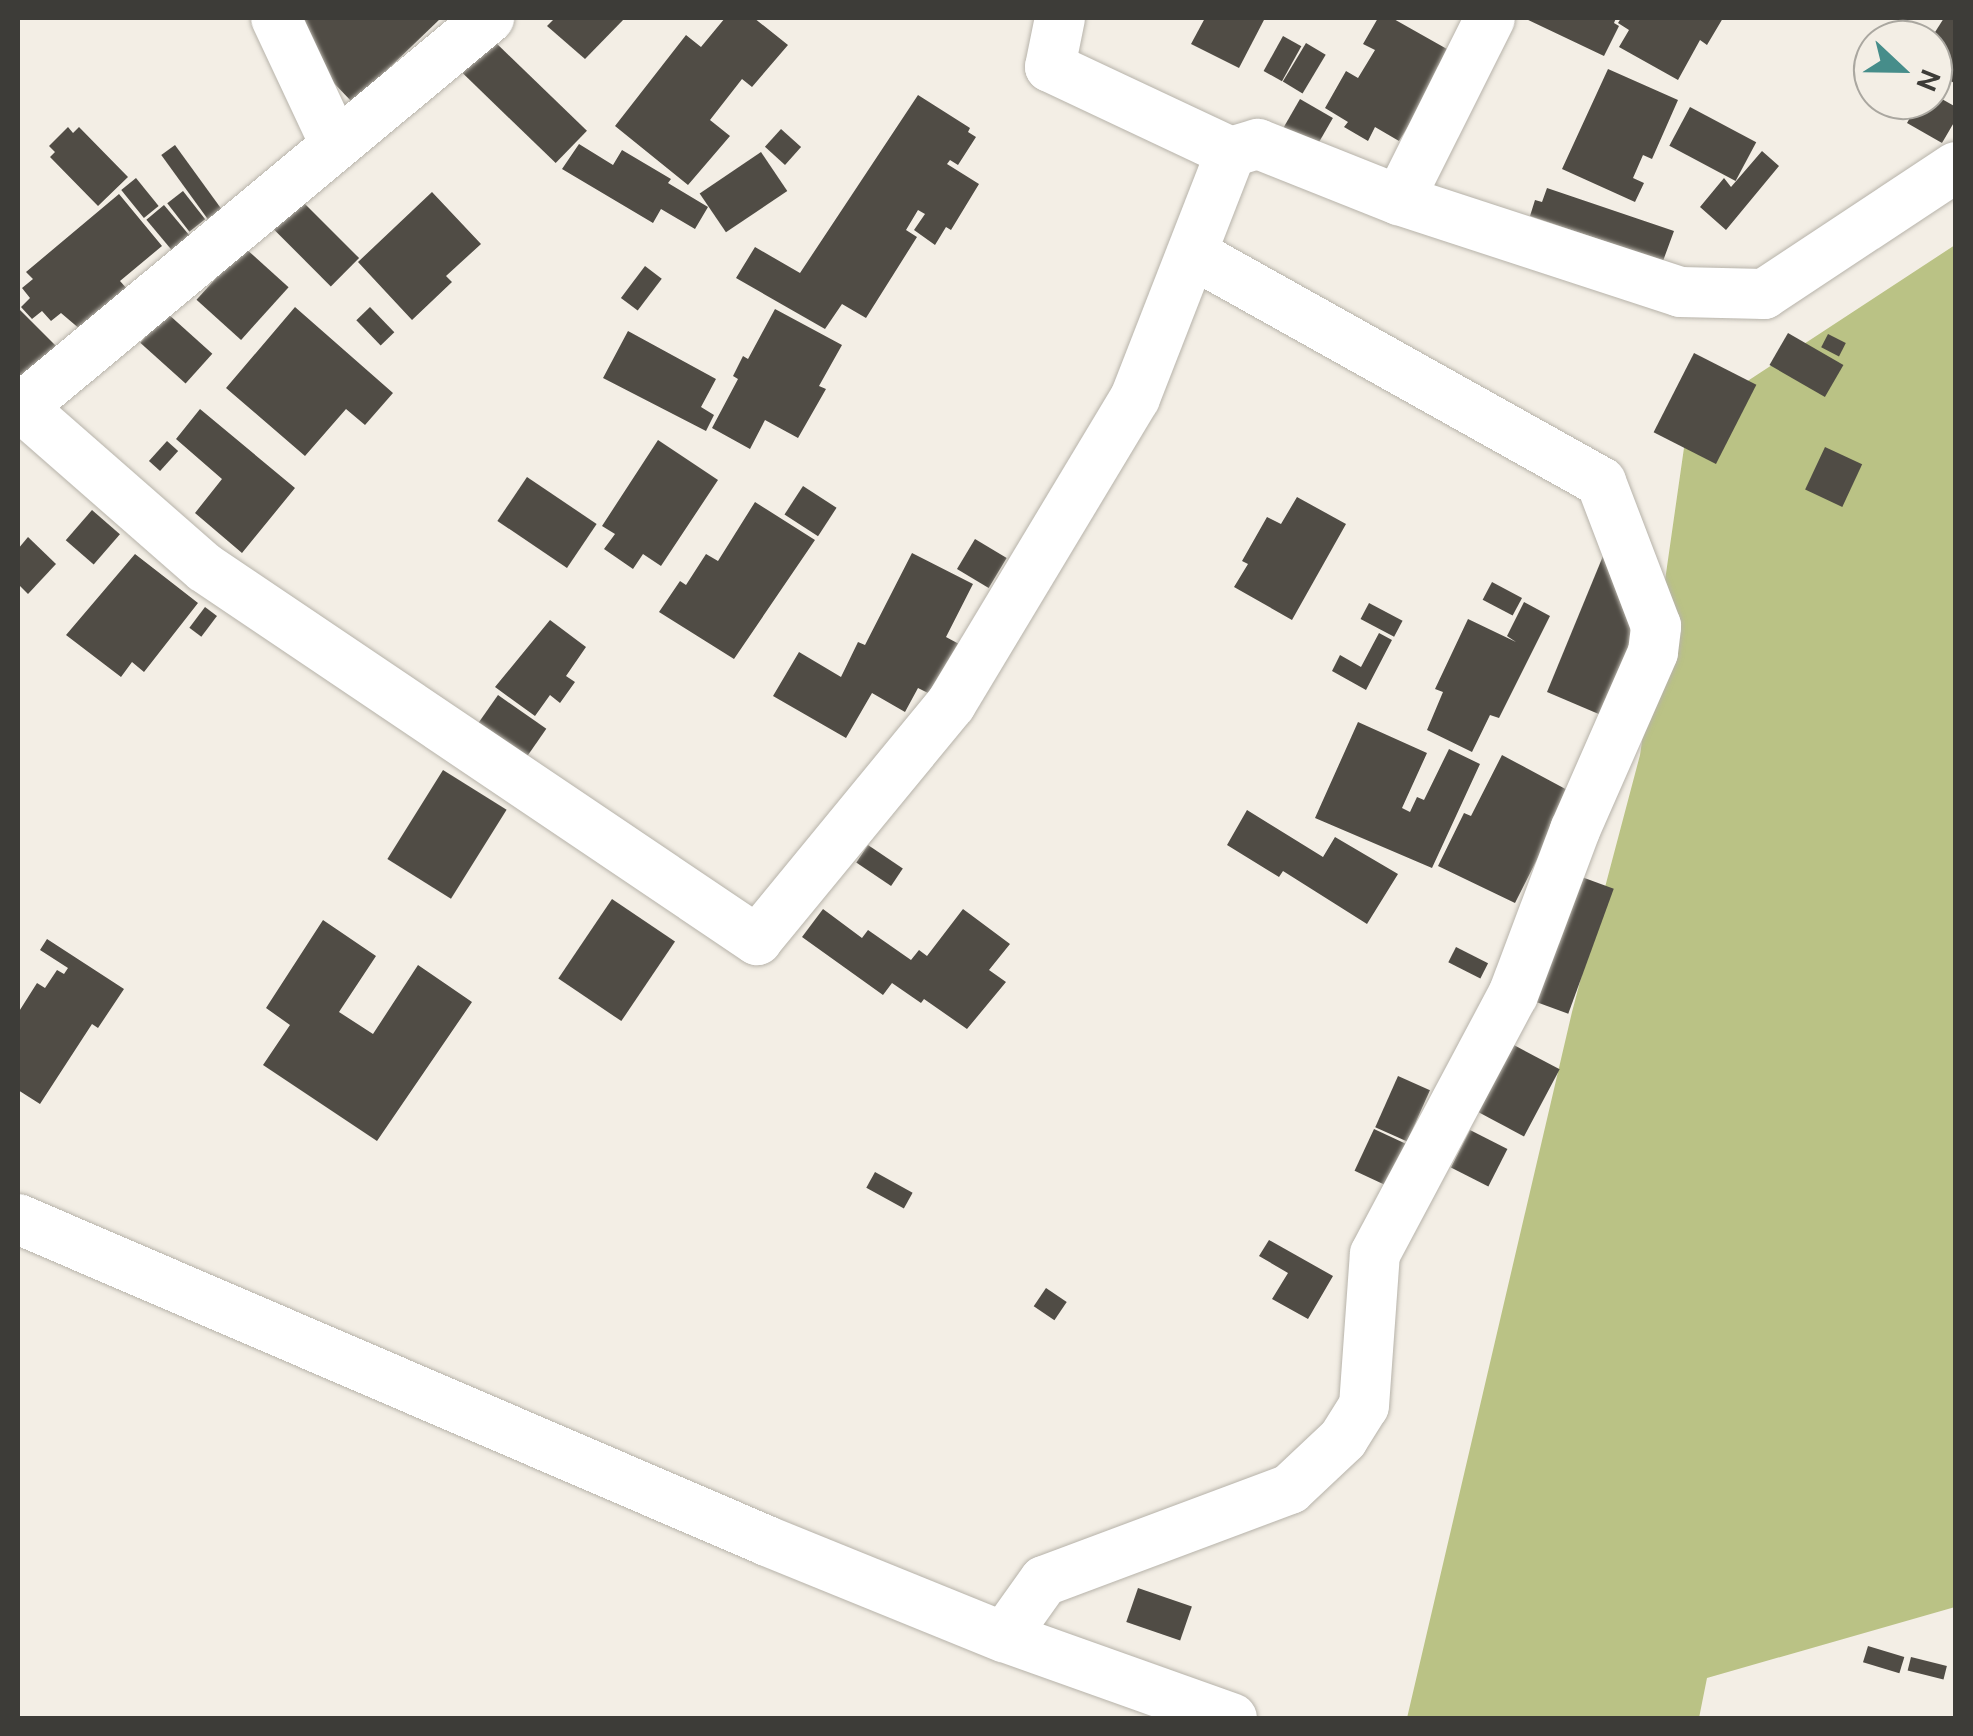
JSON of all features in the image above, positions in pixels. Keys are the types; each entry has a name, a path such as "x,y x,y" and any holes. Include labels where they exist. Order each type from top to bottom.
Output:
{"street":[{"path":"276,18 335,144"},
{"path":"489,18 19,408 205,568 757,940 951,704 1135,398 1231,152"},
{"path":"1060,18 1050,67 1231,152 1258,144 1399,200 1680,292 1764,294 1956,167"},
{"path":"1399,200 1490,18"},
{"path":"1004,1637 1044,1580 1290,1489 1342,1439 1364,1406 1375,1254 1513,995 1574,830 1654,652 1656,626 1601,482 1194,255"},
{"path":"18,1219 767,1541 1004,1637 1232,1718"}],"green space":[{"path":"1955,245 1955,1607 1707,1678 1699,1718 1407,1718 1572,1012 1640,755 1688,420"}],"building":[{"path":"294,18 441,18 353,103 301,49"},
{"path":"555,18 625,18 585,59 547,26"},
{"path":"725,18 754,18 788,45 752,87 742,79 710,120 730,136 688,185 615,126 686,35 701,47"},
{"path":"1205,18 1265,18 1239,68 1191,44"},
{"path":"1378,18 1392,18 1454,53 1399,141 1375,127 1368,141 1344,127 1348,122 1325,108 1346,71 1358,78 1375,50 1363,44"},
{"path":"1524,18 1616,18 1614,23 1619,26 1604,56"},
{"path":"1621,18 1723,18 1707,45 1700,40 1678,80 1619,47 1629,30 1618,23"},
{"path":"1956,18 1956,84 1953,20 1943,20"},
{"path":"1283,36 1301,46 1282,81 1264,71"},
{"path":"492,39 587,131 556,163 461,71"},
{"path":"1306,43 1326,55 1303,93 1283,82"},
{"path":"1608,69 1678,100 1652,159 1643,155 1633,178 1644,183 1635,202 1562,169"},
{"path":"918,95 970,128 968,132 976,137 958,165 950,160 947,164 979,184 951,230 946,227 935,245 914,230 925,214 918,210 906,230 917,237 866,318 842,304 825,329 736,278 755,247 800,273"},
{"path":"1300,99 1333,118 1316,147 1283,128"},
{"path":"1953,105 1956,107 1956,119 1942,143 1907,123 1953,120"},
{"path":"1690,107 1756,142 1736,181 1669,146"},
{"path":"68,127 73,133 79,127 128,177 98,206 50,157 55,152 49,146"},
{"path":"781,129 801,147 785,165 765,147"},
{"path":"579,144 613,165 622,150 671,179 668,183 708,207 695,229 661,209 653,223 562,169"},
{"path":"175,145 221,209 208,219 161,155"},
{"path":"1762,151 1779,166 1726,230 1700,207 1724,178 1731,187"},
{"path":"761,152 787,191 726,232 700,193"},
{"path":"136,178 159,206 144,218 121,190"},
{"path":"1547,188 1674,231 1663,261 1530,216 1535,200 1542,202"},
{"path":"183,191 205,219 189,232 167,203"},
{"path":"432,192 481,244 446,276 452,282 412,320 358,262"},
{"path":"119,194 162,246 120,281 128,290 81,330 61,313 51,321 42,311 32,319 21,307 30,298 22,288 33,279 26,272"},
{"path":"299,198 359,258 331,286 271,226"},
{"path":"164,205 191,237 173,252 146,220"},
{"path":"244,247 289,287 241,340 196,300"},
{"path":"645,266 662,279 638,311 621,298"},
{"path":"295,307 393,393 365,425 346,409 305,456 226,388"},
{"path":"370,307 394,332 381,345 356,320"},
{"path":"18,308 57,347 18,381"},
{"path":"775,309 842,345 819,386 826,389 798,438 765,420 750,449 712,428 738,379 733,376 743,356 748,359"},
{"path":"167,313 212,354 186,384 140,343"},
{"path":"628,331 716,379 701,407 714,415 706,431 603,378"},
{"path":"1788,333 1843,365 1825,397 1770,365"},
{"path":"1828,334 1846,343 1839,356 1821,347"},
{"path":"1694,353 1756,385 1716,464 1654,432"},
{"path":"200,409 295,488 242,553 195,513 222,479 176,439"},
{"path":"658,440 718,480 661,566 643,554 633,569 604,549 615,534 602,526"},
{"path":"167,441 178,451 160,471 149,461"},
{"path":"1825,447 1862,464 1842,507 1805,490"},
{"path":"527,477 597,524 567,568 497,521"},
{"path":"803,486 837,508 818,536 784,515"},
{"path":"1297,497 1346,524 1292,620 1234,587 1248,564 1242,561 1267,517 1281,524"},
{"path":"755,502 815,540 734,659 659,612 680,581 686,585 706,554 718,561"},
{"path":"92,510 120,534 94,564 66,540"},
{"path":"28,537 56,564 28,594 18,584 18,549"},
{"path":"975,539 1007,558 989,588 957,569"},
{"path":"912,553 973,584 946,637 959,644 932,695 918,688 905,712 872,693 846,738 773,696 799,652 841,677 858,642 865,645"},
{"path":"135,554 198,603 144,672 132,662 121,677 66,635"},
{"path":"1603,556 1636,632 1601,715 1547,692"},
{"path":"1492,582 1522,598 1513,616 1483,600"},
{"path":"1524,602 1550,616 1499,718 1490,715 1472,752 1427,730 1443,692 1435,689 1468,619 1516,642 1507,636"},
{"path":"1369,603 1403,621 1394,637 1361,619"},
{"path":"205,607 217,616 201,637 189,628"},
{"path":"550,620 586,647 566,676 575,682 560,703 550,695 535,716 495,687"},
{"path":"1379,633 1392,640 1366,690 1332,671 1340,655 1361,667"},
{"path":"498,695 546,729 525,759 477,725"},
{"path":"1358,722 1427,753 1402,808 1410,812 1417,797 1424,800 1449,749 1480,764 1432,868 1315,818"},
{"path":"1502,755 1571,792 1515,903 1438,866 1464,813 1471,816"},
{"path":"443,770 507,810 451,899 387,859"},
{"path":"1247,810 1323,857 1335,837 1398,874 1367,924 1283,871 1279,877 1227,845"},
{"path":"868,845 903,868 891,886 856,862"},
{"path":"1579,876 1614,889 1568,1014 1534,1001"},
{"path":"612,899 675,941 621,1021 558,979"},
{"path":"823,909 862,938 868,930 911,960 919,950 927,956 963,909 1010,944 989,970 1006,982 967,1029 924,999 921,1003 892,983 883,995 802,937"},
{"path":"323,920 376,956 339,1012 373,1034 418,965 472,1002 377,1141 263,1065 290,1025 266,1008"},
{"path":"47,939 124,989 98,1028 92,1024 40,1104 18,1090 18,1013 37,983 45,988 57,970 64,974 68,968 40,950"},
{"path":"1456,947 1488,963 1480,978 1448,962"},
{"path":"1512,1044 1560,1069 1524,1136 1476,1111"},
{"path":"1398,1076 1430,1090 1407,1141 1375,1127"},
{"path":"1374,1129 1406,1144 1386,1185 1355,1171"},
{"path":"1470,1130 1507,1149 1488,1186 1451,1167"},
{"path":"875,1172 913,1193 904,1209 866,1188"},
{"path":"1269,1240 1333,1276 1308,1319 1272,1299 1288,1273 1259,1256"},
{"path":"1046,1288 1067,1302 1054,1320 1034,1306"},
{"path":"1138,1588 1192,1607 1180,1641 1126,1622"},
{"path":"1868,1646 1904,1657 1899,1673 1863,1662"},
{"path":"1911,1657 1947,1666 1944,1680 1908,1671"}]}
